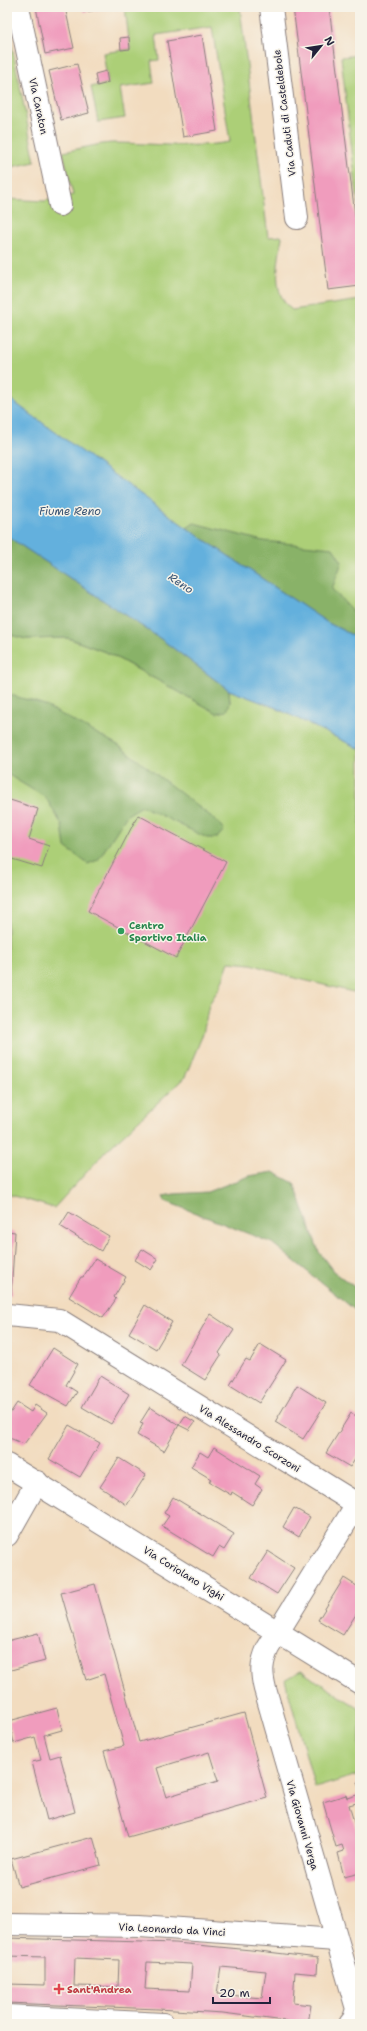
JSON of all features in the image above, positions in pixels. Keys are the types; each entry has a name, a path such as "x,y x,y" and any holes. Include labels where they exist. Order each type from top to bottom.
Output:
{"street":[{"name":"Via Caraton","path":"18,7 60,205"},
{"name":"Via Caduti di Casteldebole","path":"271,7 297,218"},
{"name":"Via Alessandro Scorzoni","path":"7,1316 59,1320 357,1504 278,1632"},
{"name":"Via Coriolano Vighi","path":"7,1465 37,1482 360,1683"},
{"path":"7,1536 37,1482"},
{"name":"Via Giovanni Verga","path":"278,1632 262,1660 262,1675 336,1940 357,2009 354,2022"},
{"name":"Via Leonardo da Vinci","path":"7,1924 140,1926 336,1940"},
{"path":"7,2016 163,2024"}],"green space":[{"path":"125,7 240,7 268,237 282,237 278,266 278,286 281,295 285,303 292,310 360,300 360,639 328,623 187,528 7,397 7,199 44,201 73,195 63,152 94,145 112,143 201,145 230,142 212,27 156,35 159,60 151,61 154,83 120,88 125,118 98,122 91,87 108,83 103,53 130,49"},
{"path":"7,21 35,162 7,168"},
{"path":"360,55 360,221 341,57"},
{"path":"194,523 263,541 333,548 342,562 332,589 360,619 360,639 328,623 187,528"},
{"path":"7,536 161,639 229,690 230,703 227,711 217,713 108,653 68,638 26,639 7,634"},
{"name":"Centro Sportivo Italia","path":"7,634 26,639 68,638 108,653 153,678 230,703 229,690 274,707 360,749 360,991 353,992 291,977 252,964 229,962 220,987 209,1004 203,1034 185,1077 105,1152 54,1208 7,1194"},
{"path":"7,694 42,704 118,745 217,821 224,830 217,838 207,838 142,806 127,815 98,860 88,864 65,847 62,825 46,798 7,774"},
{"path":"273,1172 294,1183 319,1252 333,1271 360,1291 360,1314 272,1243 165,1201 163,1196 207,1192 249,1176"},
{"path":"301,1671 360,1709 360,1774 315,1788 285,1680"}],"water":[{"name":"Fiume Reno","path":"7,397 187,528 328,623 360,639 360,749 274,707 229,690 161,639 7,536"}],"building":[{"path":"36,7 65,7 74,48 45,54"},
{"path":"83,7 113,7 113,8 83,12"},
{"path":"293,7 329,7 360,255 360,286 328,290"},
{"path":"202,35 217,131 183,137 167,41"},
{"path":"129,37 130,49 121,50 120,38"},
{"path":"77,64 89,113 61,120 49,71"},
{"path":"106,71 108,83 97,86 95,74"},
{"path":"7,799 38,809 29,839 49,846 42,868 12,859 10,865 7,864"},
{"path":"138,815 226,862 176,958 88,911"},
{"path":"69,1212 109,1236 101,1251 60,1226"},
{"path":"7,1231 15,1232 11,1295 7,1295"},
{"path":"142,1249 158,1259 151,1270 135,1260"},
{"path":"95,1259 126,1277 114,1297 116,1299 103,1318 69,1297 81,1277 83,1277"},
{"path":"145,1305 172,1322 156,1349 129,1333"},
{"path":"210,1314 234,1330 219,1353 221,1355 205,1380 181,1365"},
{"path":"260,1344 286,1360 259,1403 230,1385 246,1359 250,1361"},
{"path":"53,1348 78,1364 66,1385 77,1392 68,1406 30,1385"},
{"path":"100,1376 129,1394 111,1424 82,1407"},
{"path":"297,1385 326,1403 303,1439 275,1422"},
{"path":"17,1403 31,1412 35,1405 47,1413 24,1444 7,1437 7,1418"},
{"path":"150,1407 179,1425 164,1451 137,1435 143,1424 140,1423"},
{"path":"351,1413 360,1418 360,1452 350,1467 326,1453"},
{"path":"185,1416 195,1422 189,1430 179,1425"},
{"path":"69,1425 100,1443 80,1477 49,1459"},
{"path":"214,1447 260,1476 255,1484 262,1489 252,1505 232,1492 231,1495 209,1482 211,1479 191,1467 200,1452 208,1457"},
{"path":"119,1458 146,1475 127,1505 100,1487"},
{"path":"173,1497 234,1534 224,1550 219,1547 213,1557 162,1526 169,1516 164,1513"},
{"path":"294,1508 310,1517 299,1537 283,1527"},
{"path":"268,1551 294,1568 277,1594 251,1578"},
{"path":"344,1578 360,1588 360,1608 343,1635 318,1620"},
{"path":"95,1584 139,1742 244,1713 267,1798 128,1837 104,1751 124,1746 104,1674 86,1680 61,1593","holes":["209,1752 218,1781 166,1797 157,1768"]},
{"path":"38,1633 45,1661 7,1671 7,1641"},
{"path":"57,1708 62,1730 44,1735 50,1758 60,1755 75,1812 47,1820 32,1762 41,1760 35,1737 14,1743 9,1721"},
{"path":"360,1781 360,1792 357,1782"},
{"path":"360,1794 360,1802 349,1805 360,1843 360,1873 344,1877 338,1853 344,1851 342,1845 336,1847 323,1802 346,1795 347,1798"},
{"path":"93,1837 101,1865 19,1887 11,1859"},
{"path":"7,1938 176,1943 318,1958 317,1974 295,1972 293,2003 311,2005 308,2024 223,2013 7,2003 7,1984 45,1985 45,1957 7,1956","holes":["75,1958 119,1960 118,1987 74,1986","147,1962 192,1964 190,1991 145,1989","221,1967 266,1971 262,1998 217,1994"]}],"place":[{"name":"Centro Sportivo Italia","path":"121,931"},
{"name":"Sant'Andrea","path":"59,1989"}],"water label":[{"name":"Reno","path":"181,583"}]}
